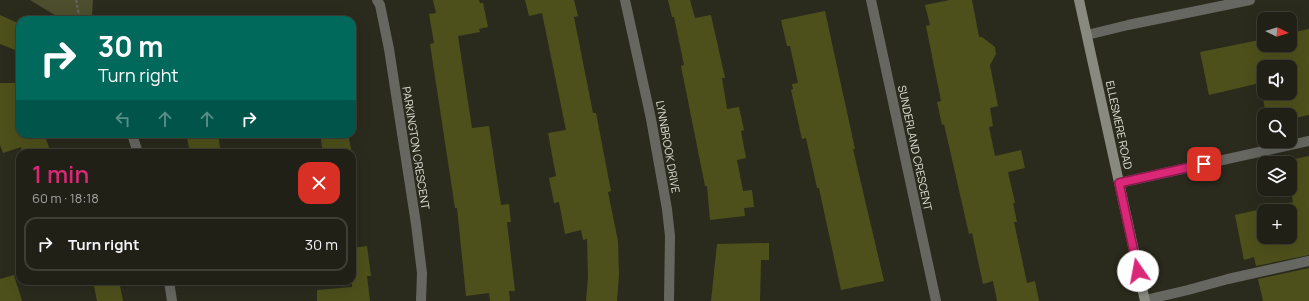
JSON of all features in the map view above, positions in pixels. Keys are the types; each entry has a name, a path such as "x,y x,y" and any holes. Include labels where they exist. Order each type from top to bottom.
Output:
{"main road":[{"name":"ELLESMERE ROAD","path":"1079,0 1145,300"}],"street":[{"name":"PARKINGTON CRESCENT","path":"377,0 380,6 389,49 416,224 422,273 421,301"},
{"name":"LYNNBROOK DRIVE","path":"625,0 651,119 667,209 670,236 670,301"},
{"name":"SUNDERLAND CRESCENT","path":"872,0 936,301"},
{"path":"1087,35 1250,0"},
{"path":"133,138 137,149"},
{"path":"1119,183 1309,141"},
{"path":"1145,300 1228,279 1309,261"},
{"path":"170,285 172,301"}],"path":[{"path":"76,0 79,16"}],"green space":[{"path":"30,0 93,0 92,16 56,16"}],"building":[{"path":"433,0 479,0 480,3 483,3 488,27 479,29 480,32 458,36 472,128 489,126 501,205 509,204 511,222 507,222 515,291 509,291 510,301 490,301 489,293 466,296 457,208 455,208 430,44 434,43 429,14 436,13"},
{"path":"525,0 574,0 578,16 574,17 593,113 596,113 611,191 608,192 618,241 619,275 617,301 586,301 588,277 587,239 583,240 581,230 565,234 559,202 554,203 549,178 556,176 548,133 566,130 542,13 529,16"},
{"path":"668,0 690,0 695,18 711,15 725,78 722,78 727,109 739,107 744,130 741,131 746,158 737,160 743,191 752,190 754,207 744,208 745,216 710,220 707,186 705,186 681,66 684,65 674,17 672,17"},
{"path":"950,0 972,0 979,37 982,37 995,47 996,54 990,65 998,106 990,108 993,126 989,127 995,156 1021,150 1025,168 1008,172 1015,203 1013,203 1017,222 1014,222 1027,283 1035,281 1039,301 997,301 993,281 983,284 972,233 969,234 944,124 942,125 937,102 941,101 926,26 930,25 925,5"},
{"path":"825,11 855,149 853,149 884,281 841,290 819,188 817,188 806,138 802,139 791,90 793,89 792,84 798,83 790,46 787,46 781,20"},
{"path":"0,15 16,22 16,50 0,44"},
{"path":"1309,29 1309,115 1297,118 1297,108 1265,108 1263,100 1297,100 1297,60 1257,60 1257,84 1209,95 1200,52 1257,40 1257,52 1297,52 1297,32"},
{"path":"0,83 16,83 16,138 49,138 46,139 50,149 21,149 21,147 3,153 0,145"},
{"path":"187,138 219,138 220,149 189,149"},
{"path":"321,138 349,138 351,149 322,149"},
{"path":"1309,156 1309,255 1256,266 1254,257 1244,260 1235,215 1257,210 1257,244 1297,244 1297,204 1284,204 1293,202 1292,196 1297,196 1297,159"},
{"path":"769,243 769,260 761,260 760,301 711,301 717,244"},
{"path":"367,246 371,276 367,276 370,301 317,301 317,290 352,287 352,285 356,285 356,247"},
{"path":"1309,268 1309,301 1263,301 1258,279"},
{"path":"14,275 22,301 0,301 0,279"},
{"path":"94,285 120,285 123,301 97,301"}],"route":[{"path":"1138,271 1119,183 1204,164"}]}
